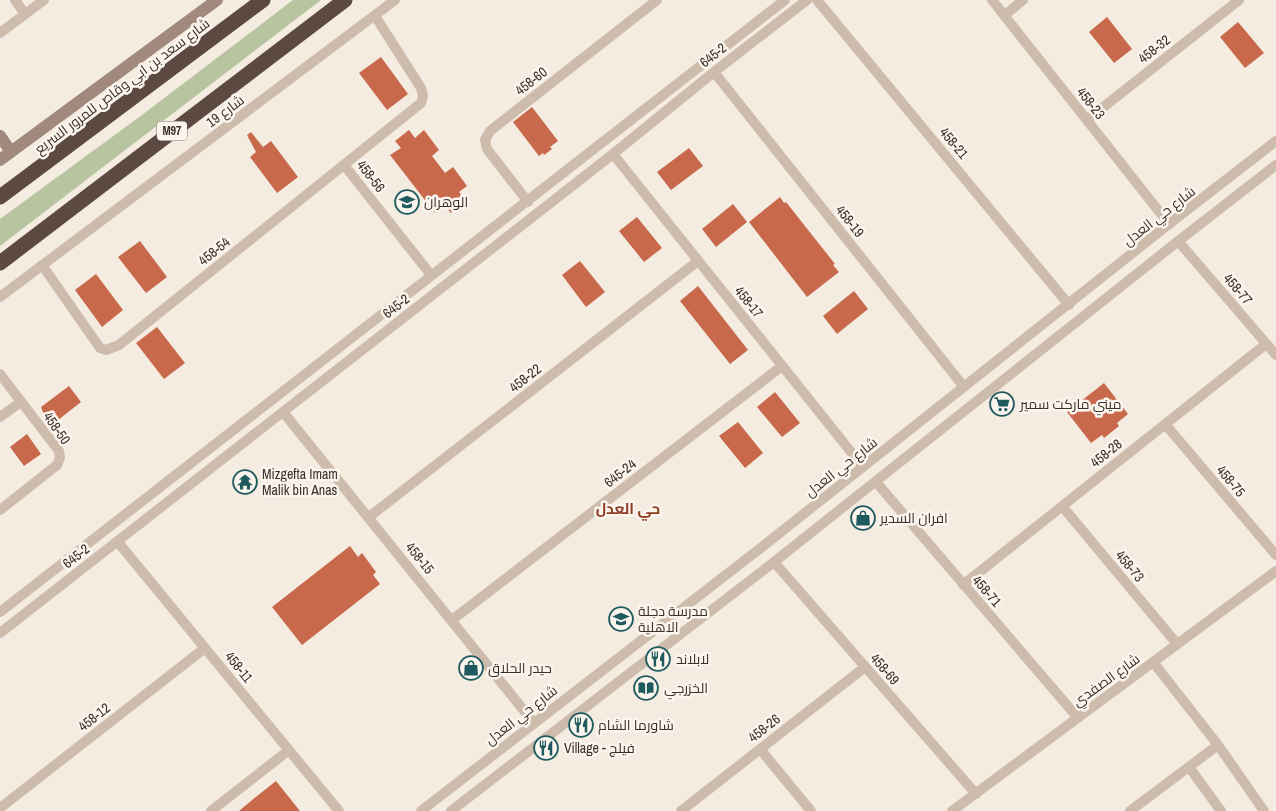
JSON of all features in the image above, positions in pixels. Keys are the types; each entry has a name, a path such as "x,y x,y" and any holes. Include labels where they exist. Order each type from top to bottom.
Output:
{"highway":[{"name":"شارع سعد بن ابي وقاص للمرور السريع","path":"0,197 263,0"},
{"name":"M97","path":"0,263 345,0"}],"street":[{"path":"15,0 26,14"},
{"path":"0,33 44,0"},
{"path":"0,160 217,0"},
{"name":"شارع 19","path":"0,297 395,0"},
{"name":"458-60","path":"528,202 487,149 485,140 490,131 657,0"},
{"name":"645-2","path":"0,612 785,0"},
{"name":"645-2","path":"0,633 807,0"},
{"name":"458-21","path":"818,0 1069,304"},
{"name":"458-23","path":"992,0 1169,224"},
{"path":"1005,15 1023,0"},
{"name":"458-32","path":"1087,120 1239,0"},
{"path":"769,13 777,22"},
{"name":"458-54","path":"42,265 100,348 106,350 119,345 421,103 423,96 421,88 375,16"},
{"name":"458-19","path":"714,72 964,387"},
{"path":"0,136 11,152"},
{"name":"شارع حي العدل","path":"421,811 863,467 1276,141"},
{"name":"458-17","path":"613,154 863,467"},
{"name":"458-56","path":"344,164 431,275"},
{"path":"451,811 774,562 1276,165"},
{"name":"458-77","path":"1160,232 1175,243 1276,355"},
{"name":"458-22","path":"369,517 698,261"},
{"name":"458-28","path":"963,585 1266,344"},
{"name":"645-24","path":"452,620 782,366"},
{"name":"458-50","path":"0,374 59,451 60,458 58,465 0,510"},
{"path":"0,417 21,402"},
{"name":"458-15","path":"283,412 534,723"},
{"name":"458-75","path":"1165,424 1276,555"},
{"name":"458-71","path":"876,482 1078,718"},
{"name":"458-73","path":"1062,506 1177,644"},
{"name":"458-11","path":"117,541 339,811"},
{"name":"458-69","path":"774,562 976,794"},
{"name":"شارع الصفدي","path":"952,811 1276,571"},
{"name":"458-12","path":"0,808 205,648"},
{"path":"1153,662 1218,746 1264,811"},
{"name":"458-26","path":"681,811 865,667"},
{"path":"597,674 610,688"},
{"path":"1130,811 1218,746"},
{"path":"760,749 811,811"},
{"path":"211,811 289,750"},
{"path":"1189,767 1221,811"},
{"path":"462,802 469,811"}],"green space":[{"path":"293,0 321,0 0,246 0,219 142,115"}],"building":[{"path":"1107,17 1132,49 1114,63 1089,32"},
{"path":"1238,22 1264,53 1245,68 1220,37"},
{"path":"381,57 408,94 387,110 359,73"},
{"path":"532,107 558,141 550,147 552,149 539,156 513,122"},
{"path":"409,130 415,138 424,130 439,150 432,156 445,173 453,167 467,186 459,192 466,201 451,213 445,205 435,213 390,155 401,148 395,141"},
{"path":"251,132 263,147 271,141 298,177 277,193 250,157 256,152 247,135"},
{"path":"689,148 703,166 671,190 657,172"},
{"path":"780,197 835,264 833,265 839,272 807,297 749,222"},
{"path":"733,204 747,222 716,247 702,229"},
{"path":"637,217 662,248 644,262 619,231"},
{"path":"140,241 167,277 146,293 118,257"},
{"path":"580,261 605,292 586,307 562,275"},
{"path":"96,274 123,310 102,327 75,290"},
{"path":"698,286 748,350 730,364 680,301"},
{"path":"854,291 868,309 837,334 823,316"},
{"path":"157,327 185,363 164,379 136,343"},
{"path":"1104,383 1128,414 1117,423 1119,426 1104,438 1102,435 1091,443 1067,412"},
{"path":"69,386 81,402 53,424 44,415 41,407"},
{"path":"775,392 800,423 782,437 757,407"},
{"path":"738,422 763,453 745,468 719,436"},
{"path":"27,434 41,454 24,466 10,447"},
{"path":"350,546 358,557 362,553 376,572 373,575 380,584 302,645 272,607"},
{"path":"276,781 300,811 239,811 257,796"}],"place":[{"name":"الوهران","path":"407,202"},
{"name":"ميني ماركت سمير","path":"1002,404"},
{"name":"Mizgefta Imam Malik bin Anas","path":"245,482"},
{"name":"افران السدير","path":"863,518"},
{"name":"مدرسة دجلة الاهلية","path":"621,619"},
{"name":"لابلاند","path":"658,659"},
{"name":"حيدر الحلاق","path":"471,668"},
{"name":"الخزرجي","path":"646,688"},
{"name":"شاورما الشام","path":"581,725"},
{"name":"Village - فيلج","path":"546,748"}],"district":[{"name":"حي العدل","path":"628,508"}]}
